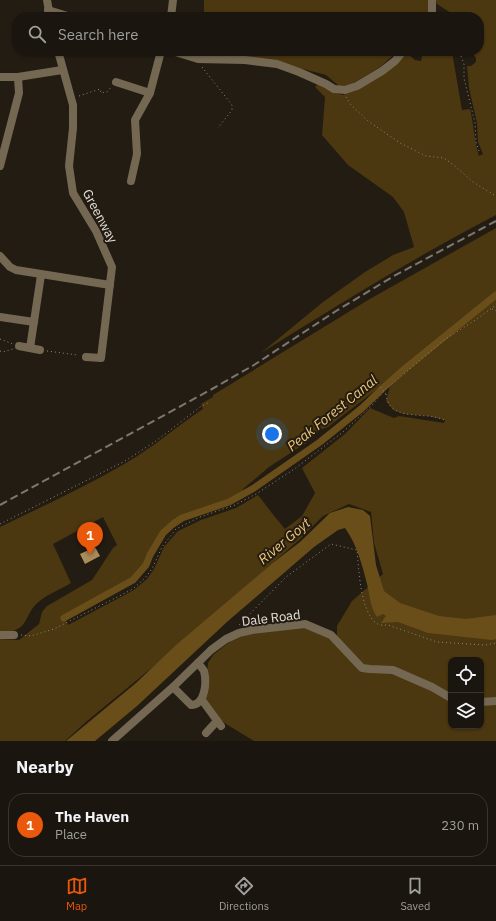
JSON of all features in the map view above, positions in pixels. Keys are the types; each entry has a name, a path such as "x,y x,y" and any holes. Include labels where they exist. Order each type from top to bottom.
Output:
{"street":[{"path":"47,0 49,12"},
{"path":"172,12 173,0"},
{"path":"432,0 432,12"},
{"name":"Greenway","path":"59,56 73,105 73,128 69,166 73,193 96,231 112,267 101,358 86,357"},
{"path":"131,182 137,154 135,120 150,93 160,56"},
{"path":"189,56 199,59 245,60 277,64 299,72 334,89 345,90 357,86 382,71 399,56"},
{"path":"0,77 18,77 62,70"},
{"path":"0,166 19,93 18,77"},
{"path":"116,82 150,93"},
{"path":"0,256 7,265 16,270 110,285"},
{"path":"30,348 41,275"},
{"path":"0,317 34,322"},
{"path":"19,346 40,350"},
{"name":"Dale Road","path":"112,741 173,687 211,650 226,639 239,633 252,630 305,624 331,635 362,668 393,670 432,687 448,696"},
{"path":"0,636 14,635"},
{"path":"173,687 191,705 196,705 202,700 204,672 198,663"},
{"path":"202,700 219,724 206,733"},
{"path":"484,702 496,701"}],"path":[{"path":"461,56 464,64 464,78 475,123 476,142 479,152"},
{"path":"199,59 204,70 232,105 232,110 218,128"},
{"path":"71,98 100,89 101,93 107,92 116,82"},
{"path":"345,90 344,95 351,105 368,121 400,143 426,156 444,158 472,182 496,196"},
{"path":"14,635 31,636 54,629 133,589 152,569 162,547 176,529 187,523 235,505 256,494 293,470 343,432 385,390 444,340 477,320 496,306"},
{"path":"492,308 496,311"},
{"path":"0,339 19,346"},
{"path":"0,352 19,346"},
{"path":"40,350 86,357"},
{"path":"378,384 386,394 386,401 393,410 404,414 428,416 445,420"},
{"path":"0,524 125,461 156,441 200,406 208,403"},
{"path":"237,628 286,578 331,544 356,550 363,596 368,611 376,623 383,626 388,625 437,642 485,645 496,643"}],"shaded area":[{"path":"204,0 428,0 430,5 427,12 204,12"},
{"path":"435,0 496,0 496,215 406,264 261,353 323,302 365,272 393,255 414,247 404,212 393,197 348,165 322,135 325,97 315,87 319,83 336,93 343,95 368,83 403,56 410,56 415,60 421,61 422,56 453,56 462,110 470,109 479,156 483,154 478,142 477,123 469,88 467,66 471,66 476,62 475,56 484,56 484,12 449,12 437,4"},
{"path":"234,56 392,56 380,67 351,85 344,87 339,86 326,75 273,61"},
{"path":"496,228 496,741 254,741 220,720 205,700 208,663 213,655 233,639 257,632 306,627 331,638 362,673 362,668 337,641 337,626 352,601 383,574 374,543 371,512 349,504 323,516 235,598 65,741 0,741 0,639 19,640 39,624 42,612 47,606 92,580 113,548 117,545 103,517 53,544 71,583 48,595 35,605 22,626 10,631 0,632 0,527 88,484 139,455 203,409 201,404 213,397 213,395 368,300","holes":["389,384 390,386 386,401 393,410 404,414 428,416 445,420 444,423 399,416 394,418 370,408 345,434 302,468 315,493 302,516 285,529 258,495 236,508 201,520 178,531 164,547 154,569 147,579 134,590 68,625 65,618 133,580 146,565 163,533 173,524 182,518 229,502 243,494 242,490 269,467 306,443 320,430 328,427 381,386 383,388"]},
{"path":"348,507 363,510 370,516 376,565 384,591 400,603 439,616 466,619 496,615 496,639 492,640 428,633 398,622 381,623 386,616 383,614 377,617 375,613 359,555 345,528 338,530 314,547 228,621 137,706 95,741 66,741 136,683 176,645 274,562 300,542 330,513"}],"building":[{"path":"95,547 100,556 85,564 80,554"}],"waterway":[{"name":"Peak Forest Canal","path":"64,618 133,580 146,565 163,533 173,524 182,518 229,502 254,488 320,442 361,409 402,371 496,295"}],"railway":[{"path":"0,505 254,365 336,311 394,276 496,221"}],"place":[{"name":"The Haven","path":"90,555"}],"water label":[{"name":"River Goyt","path":"284,541"}]}
